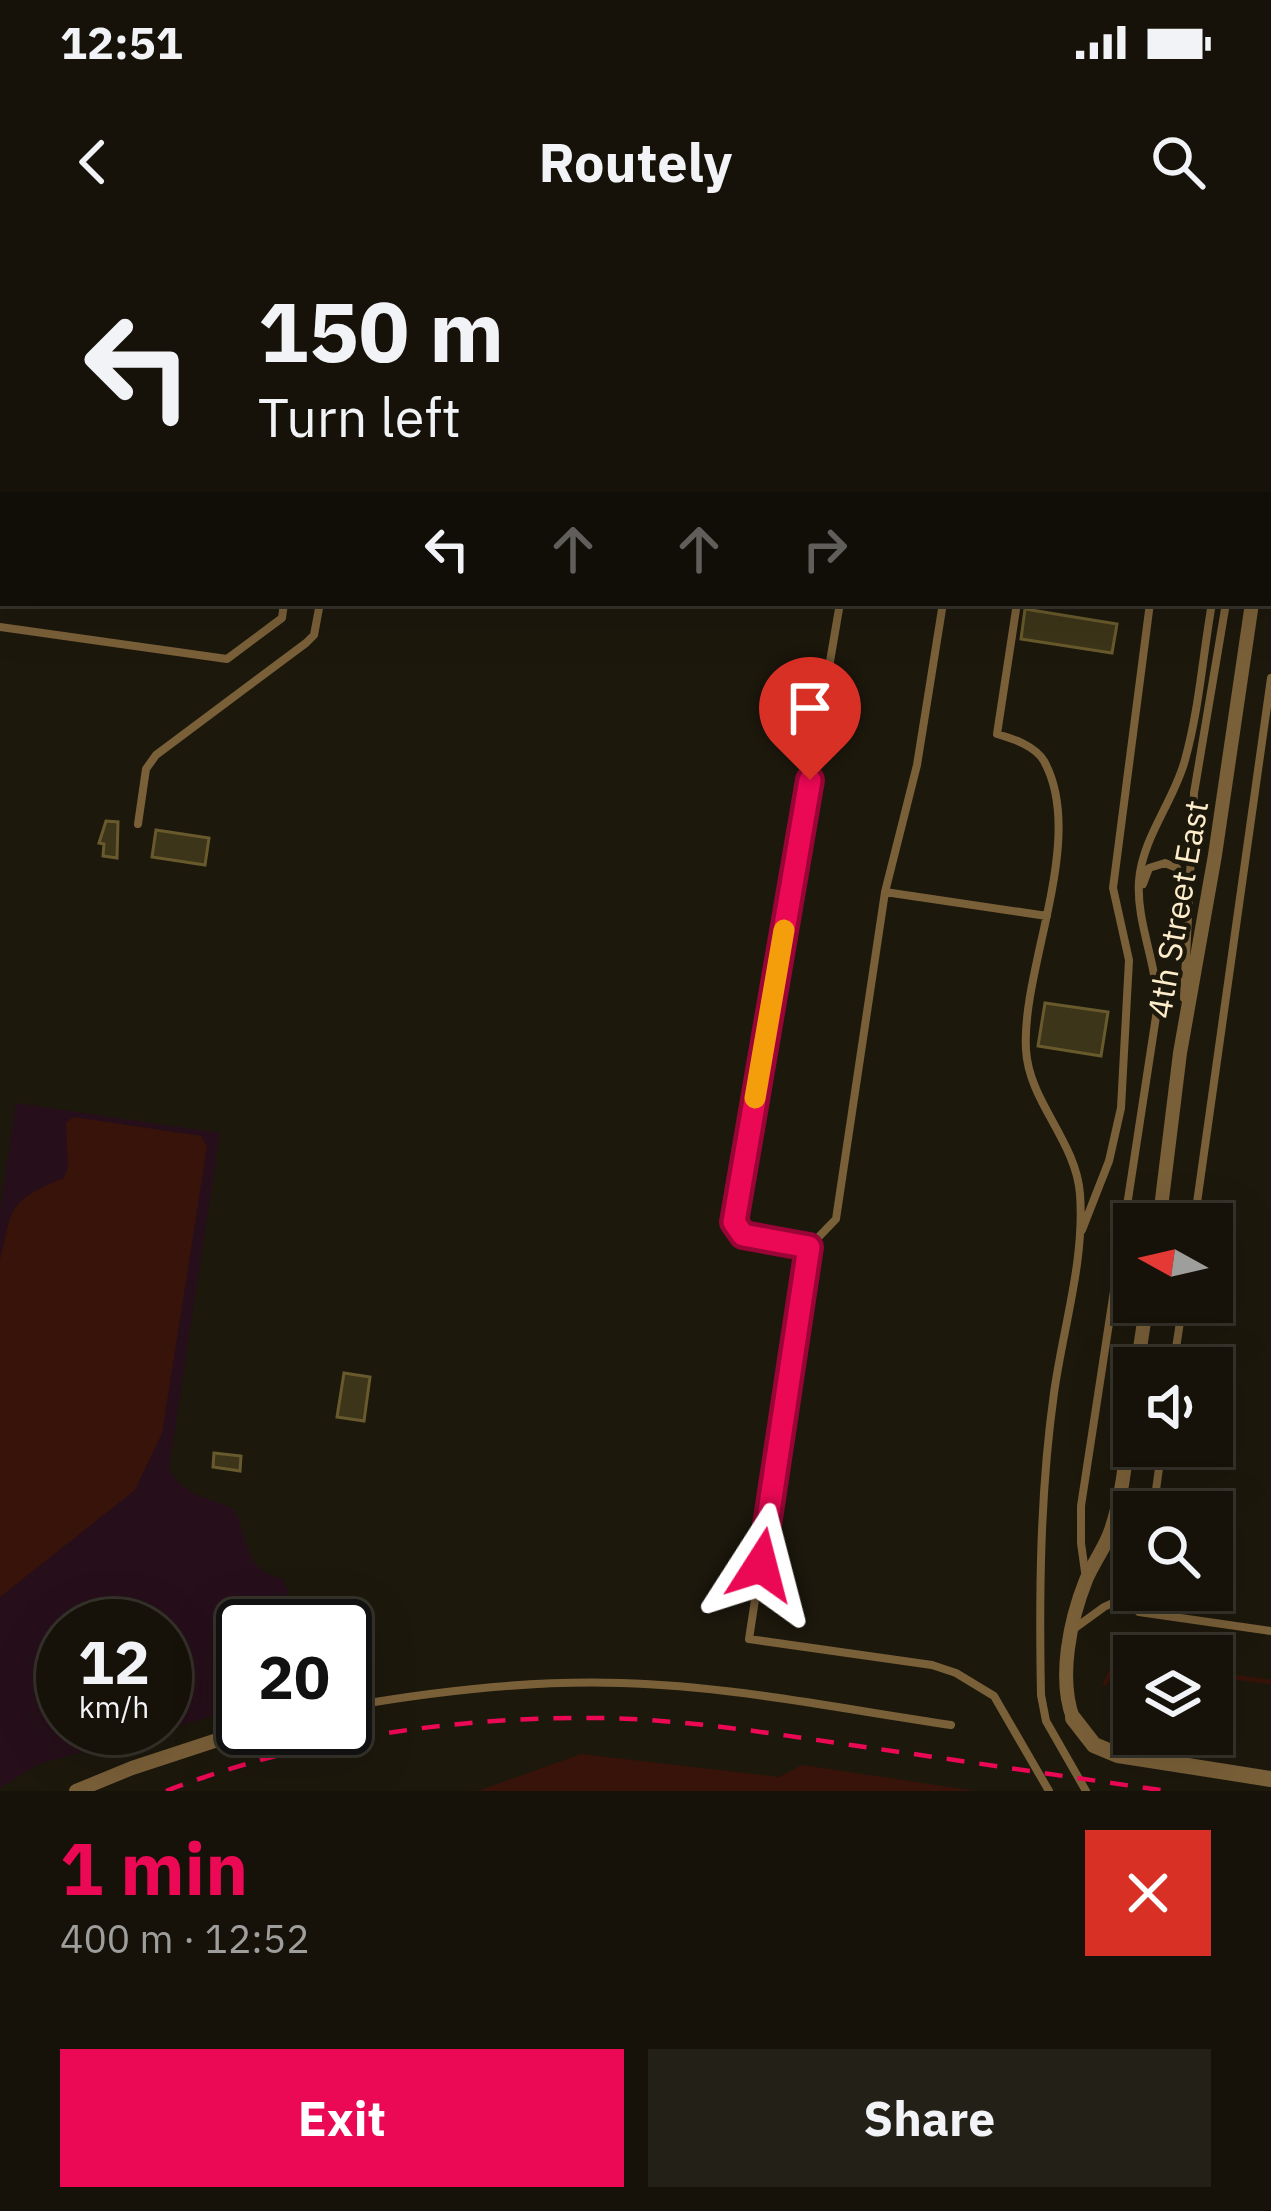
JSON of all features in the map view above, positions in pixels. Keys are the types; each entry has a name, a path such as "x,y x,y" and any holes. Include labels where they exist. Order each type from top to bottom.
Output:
{"street":[{"name":"4th Street East","path":"1162,1203 1180,1053 1252,606"},
{"path":"1122,1467 1112,1529 1087,1578 1073,1629 1066,1682 1073,1718 1094,1745 1118,1755 1271,1779"},
{"path":"76,1791 216,1741"}],"lane":[{"path":"0,627 227,659 282,618 284,606"},
{"path":"138,824 146,769 156,754 306,643 314,635 319,606"},
{"path":"809,1247 743,1235 734,1222 839,606"},
{"path":"943,606 916,766 885,892 836,1219 809,1247 749,1639 956,1672 994,1696 1048,1791"},
{"path":"1017,606 998,734 1042,758 1052,785 1057,824 1055,876 1027,1021 1026,1053 1033,1080 1076,1166 1080,1237"},
{"path":"1085,1791 1046,1721 1040,1660 1045,1483 1053,1397 1080,1237 1109,1161 1121,1108 1129,960 1113,888 1150,606"},
{"path":"1087,1578 1081,1506 1157,1010 1139,877 1146,849 1185,760 1211,606"},
{"path":"1180,1053 1194,793 1225,606"},
{"path":"1197,1203 1271,678"},
{"path":"1139,902 1149,868 1166,862 1184,878 1189,899"},
{"path":"885,892 1048,916"},
{"path":"1073,1629 1113,1603"},
{"path":"1139,1611 1271,1631"},
{"path":"372,1703 472,1689 618,1683 679,1686 951,1725"}],"shaded area":[{"path":"16,1103 220,1133 169,1469 189,1490 234,1509 254,1562 282,1578 287,1597 216,1599 212,1653 216,1657 216,1715 192,1722 192,1599 36,1599 36,1755 72,1755 39,1764 0,1788 0,1210"},
{"path":"73,1117 201,1136 207,1147 162,1433 135,1490 0,1597 0,1261 16,1207 32,1193 64,1178 66,1123"},
{"path":"581,1754 779,1777 802,1765 976,1791 478,1791"}],"building":[{"path":"1025,609 1117,624 1112,653 1021,639"},
{"path":"106,821 118,822 117,858 103,856 104,844 99,843"},
{"path":"156,830 209,838 205,865 152,857"},
{"path":"1045,1003 1108,1012 1101,1056 1038,1046"},
{"path":"344,1373 370,1377 364,1421 337,1417"},
{"path":"214,1453 241,1456 240,1471 213,1467"}],"waterway":[{"path":"1105,1684 1113,1667"},
{"path":"1233,1677 1271,1682"}],"railway":[{"path":"166,1791 327,1744 437,1726 549,1718 667,1721 1167,1791"}],"slow traffic":[{"path":"755,1098 784,930"}],"route":[{"path":"761,1565 809,1247 743,1235 734,1222 810,780"}]}
